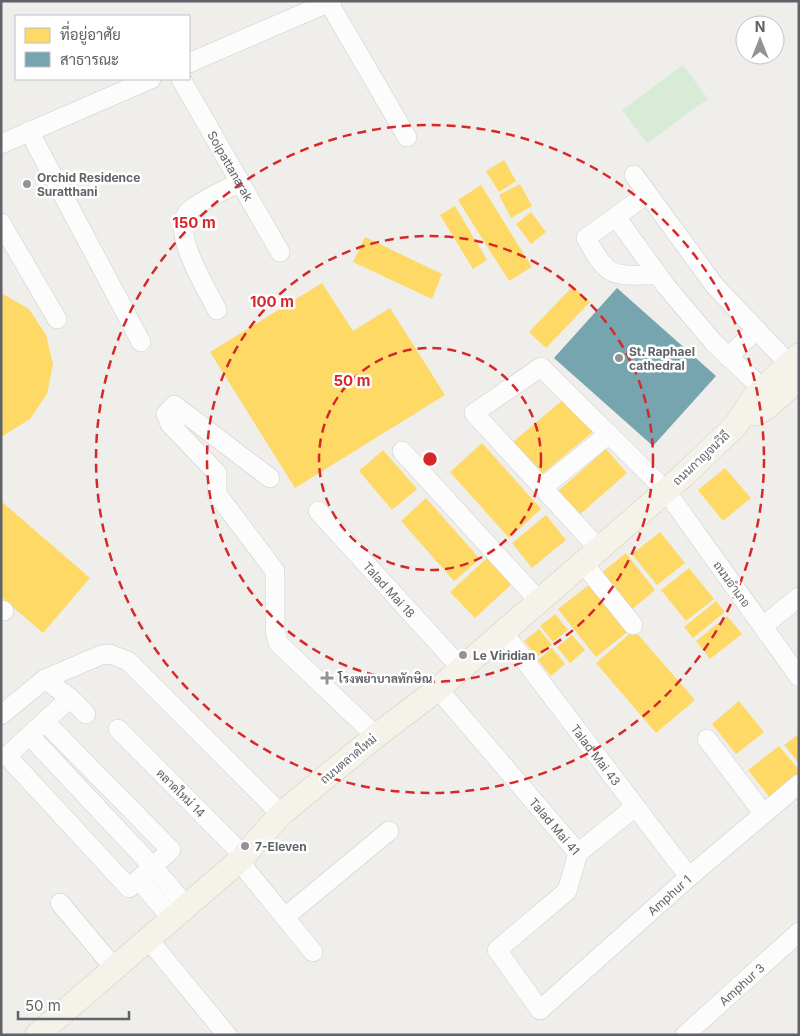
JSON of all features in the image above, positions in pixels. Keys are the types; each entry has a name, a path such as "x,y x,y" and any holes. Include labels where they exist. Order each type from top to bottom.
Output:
{"main road":[{"name":"ถนนกาญจนวิถี","path":"666,491 735,426 763,389 796,374"},
{"name":"ถนนกาญจนวิถี","path":"735,426 766,407 796,374"},
{"name":"ถนนตลาดใหม่","path":"37,1035 150,940 242,858 281,814 376,736 438,689 666,491"}],"street":[{"path":"190,62 296,8 330,2 407,137"},
{"path":"1,144 149,80"},
{"name":"Soipattanarak","path":"182,80 280,252"},
{"path":"29,132 141,342"},
{"path":"634,175 715,286 796,374"},
{"path":"217,310 183,240 184,222 191,209 240,182"},
{"path":"647,194 586,238 601,265 619,275 658,275"},
{"path":"616,217 658,275 728,358 763,389"},
{"path":"1,223 57,319"},
{"path":"728,358 756,330"},
{"name":"ถนนอำเภอ","path":"543,488 474,413 541,367 666,491 799,677"},
{"path":"270,478 174,404 166,414 170,424 216,473 217,494 276,572 276,630 278,643 376,736"},
{"path":"609,434 543,488 591,556 633,625"},
{"path":"402,451 539,601"},
{"name":"Talad Mai 18","path":"318,511 462,668"},
{"path":"763,626 798,598"},
{"name":"Talad Mai 43","path":"503,632 689,878"},
{"path":"1,715 45,679 100,655 110,654 128,661 281,814"},
{"path":"45,679 70,698 86,714"},
{"name":"Talad Mai 41","path":"438,689 578,853 567,891 497,950 540,1010"},
{"path":"44,722 171,850 129,888 7,756 70,698"},
{"name":"ตลาดใหม่ 14","path":"118,729 242,858 313,952"},
{"path":"30,736 153,867 180,913"},
{"path":"707,739 763,814"},
{"name":"Amphur 1","path":"540,1010 799,784"},
{"path":"578,853 635,807"},
{"path":"285,917 389,831"},
{"path":"140,880 180,913"},
{"path":"60,903 116,969"},
{"name":"Amphur 3","path":"685,1035 799,932"},
{"path":"150,940 227,1035"}],"green space":[{"path":"683,65 708,99 647,143 622,110"}],"building: ที่อยู่อาศัย":[{"path":"504,160 516,181 499,192 486,171"},
{"path":"520,184 532,206 511,218 499,195"},
{"path":"481,185 532,267 509,281 458,200"},
{"path":"455,206 487,260 473,269 440,215"},
{"path":"531,212 546,232 531,244 516,224"},
{"path":"365,237 442,274 432,299 353,262"},
{"path":"322,283 353,331 390,308 445,395 295,488 210,352"},
{"path":"573,286 590,302 546,348 529,332"},
{"path":"1,293 29,309 46,335 53,364 47,394 30,419 1,437"},
{"path":"565,398 594,431 541,475 513,442"},
{"path":"482,443 541,509 509,538 450,472"},
{"path":"606,449 627,473 578,516 557,492"},
{"path":"383,450 417,489 392,510 359,471"},
{"path":"725,468 751,498 723,521 698,490"},
{"path":"426,498 480,559 454,581 401,521"},
{"path":"1,501 90,578 43,633 1,597"},
{"path":"546,515 566,540 532,568 512,543"},
{"path":"660,532 685,563 657,585 632,554"},
{"path":"626,553 655,590 630,611 600,574"},
{"path":"487,558 512,584 475,618 450,592"},
{"path":"689,568 714,599 686,621 661,590"},
{"path":"594,581 631,629 596,657 558,609"},
{"path":"716,601 725,612 693,638 684,627"},
{"path":"555,614 568,630 553,642 540,626"},
{"path":"727,616 742,634 710,659 696,641"},
{"path":"539,629 552,645 537,657 524,641"},
{"path":"634,630 695,700 656,733 596,663"},
{"path":"572,635 585,650 570,663 557,647"},
{"path":"552,648 565,664 551,676 538,660"},
{"path":"739,701 764,732 736,754 712,724"},
{"path":"799,734 799,763 784,745"},
{"path":"779,746 799,770 799,775 770,798 748,770"}],"building: สาธารณะ":[{"path":"617,288 716,376 653,446 554,358"}],"place":[{"name":"Orchid Residence Suratthani","path":"27,184"},
{"name":"St. Raphael cathedral","path":"619,358"},
{"name":"Le Viridian","path":"463,655"},
{"name":"โรงพยาบาลทักษิณ","path":"327,678"},
{"name":"7-Eleven","path":"245,846"}]}
